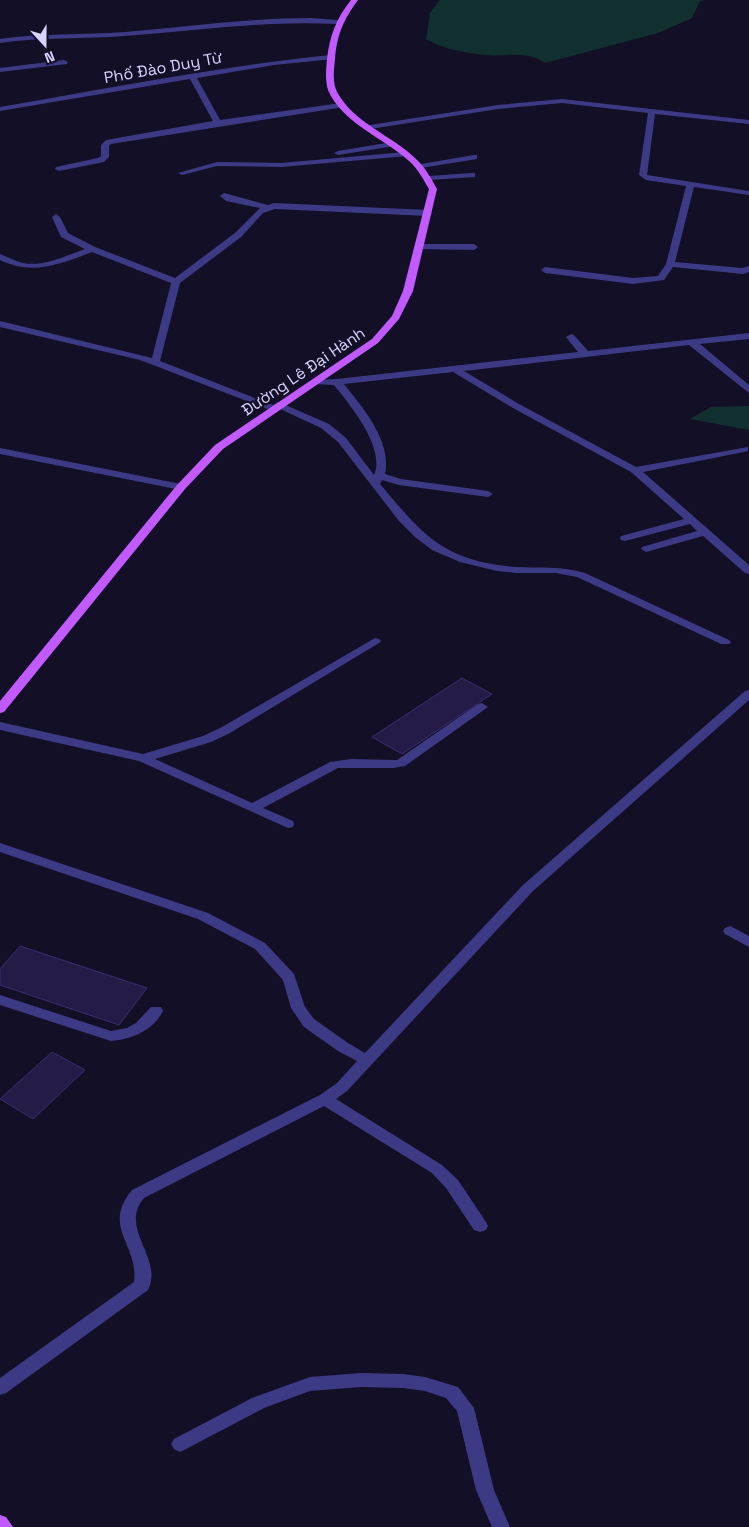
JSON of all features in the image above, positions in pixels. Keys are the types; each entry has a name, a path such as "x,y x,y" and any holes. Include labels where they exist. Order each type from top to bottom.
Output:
{"main road":[{"path":"354,0 337,22 329,76 332,91 342,105 421,166 429,178"},
{"name":"Đường Lê Đại Hành","path":"0,709 181,487 219,447 276,406 316,382 375,341 396,317 408,290 428,213 433,189 429,178"},
{"path":"0,1523 4,1527"}],"street":[{"path":"0,41 124,34 259,22 306,20 337,22"},
{"path":"52,37 60,26"},
{"name":"Phố Đào Duy Từ","path":"0,109 192,76 331,56"},
{"path":"0,70 64,62"},
{"path":"192,76 218,123"},
{"path":"370,127 545,102 576,102 749,122"},
{"path":"59,168 101,160 105,157 106,145 109,142 218,123 342,105"},
{"path":"652,111 643,175 652,180 749,193"},
{"path":"316,156 392,144"},
{"path":"182,173 217,164 281,165 405,154"},
{"path":"421,166 474,157"},
{"path":"429,178 472,175"},
{"path":"545,270 633,281 649,281 661,278 670,264 690,185"},
{"path":"224,196 265,208 274,206 428,213"},
{"path":"155,363 176,282 238,235 265,208"},
{"path":"56,216 64,235 92,249 176,282"},
{"path":"418,247 474,247"},
{"path":"0,257 24,268 38,267 92,249"},
{"path":"670,264 749,270"},
{"path":"0,324 155,363 276,406 325,426 342,440 378,480 419,535 443,552 498,568 563,570 572,572 725,642"},
{"path":"316,382 337,382 749,336"},
{"path":"571,337 585,354"},
{"path":"691,342 749,390"},
{"path":"455,369 516,406 635,470 749,571"},
{"path":"337,382 366,419 371,430 382,460 378,480"},
{"path":"635,470 744,449"},
{"path":"0,451 181,487"},
{"path":"378,480 488,494"},
{"path":"625,538 692,520"},
{"path":"646,550 704,532"},
{"path":"143,758 207,739 226,730 375,640"},
{"path":"0,1388 142,1285 145,1275 126,1222 128,1208 138,1194 325,1099 342,1087 528,888 749,694"},
{"path":"254,807 343,762 391,765 401,763 482,707"},
{"path":"0,726 143,758 288,824"},
{"path":"0,847 203,916 260,946 288,978 298,1008 309,1024 343,1047 367,1060"},
{"path":"730,932 749,942"},
{"path":"0,1000 112,1036 127,1035 139,1030 156,1010"},
{"path":"325,1099 437,1169 452,1184 480,1226"},
{"path":"180,1444 258,1403 310,1384 361,1380 403,1381 425,1384 452,1392 465,1408 485,1490 501,1527"}],"green space":[{"path":"440,0 704,0 700,1 692,18 658,33 545,63 523,55 485,55 462,52 426,39 430,13"},
{"path":"749,406 749,430 690,419 711,407"}],"building":[{"path":"462,678 492,694 402,754 372,737"},
{"path":"20,946 147,988 119,1025 0,985 0,969"},
{"path":"52,1052 85,1070 33,1119 0,1099"}]}
